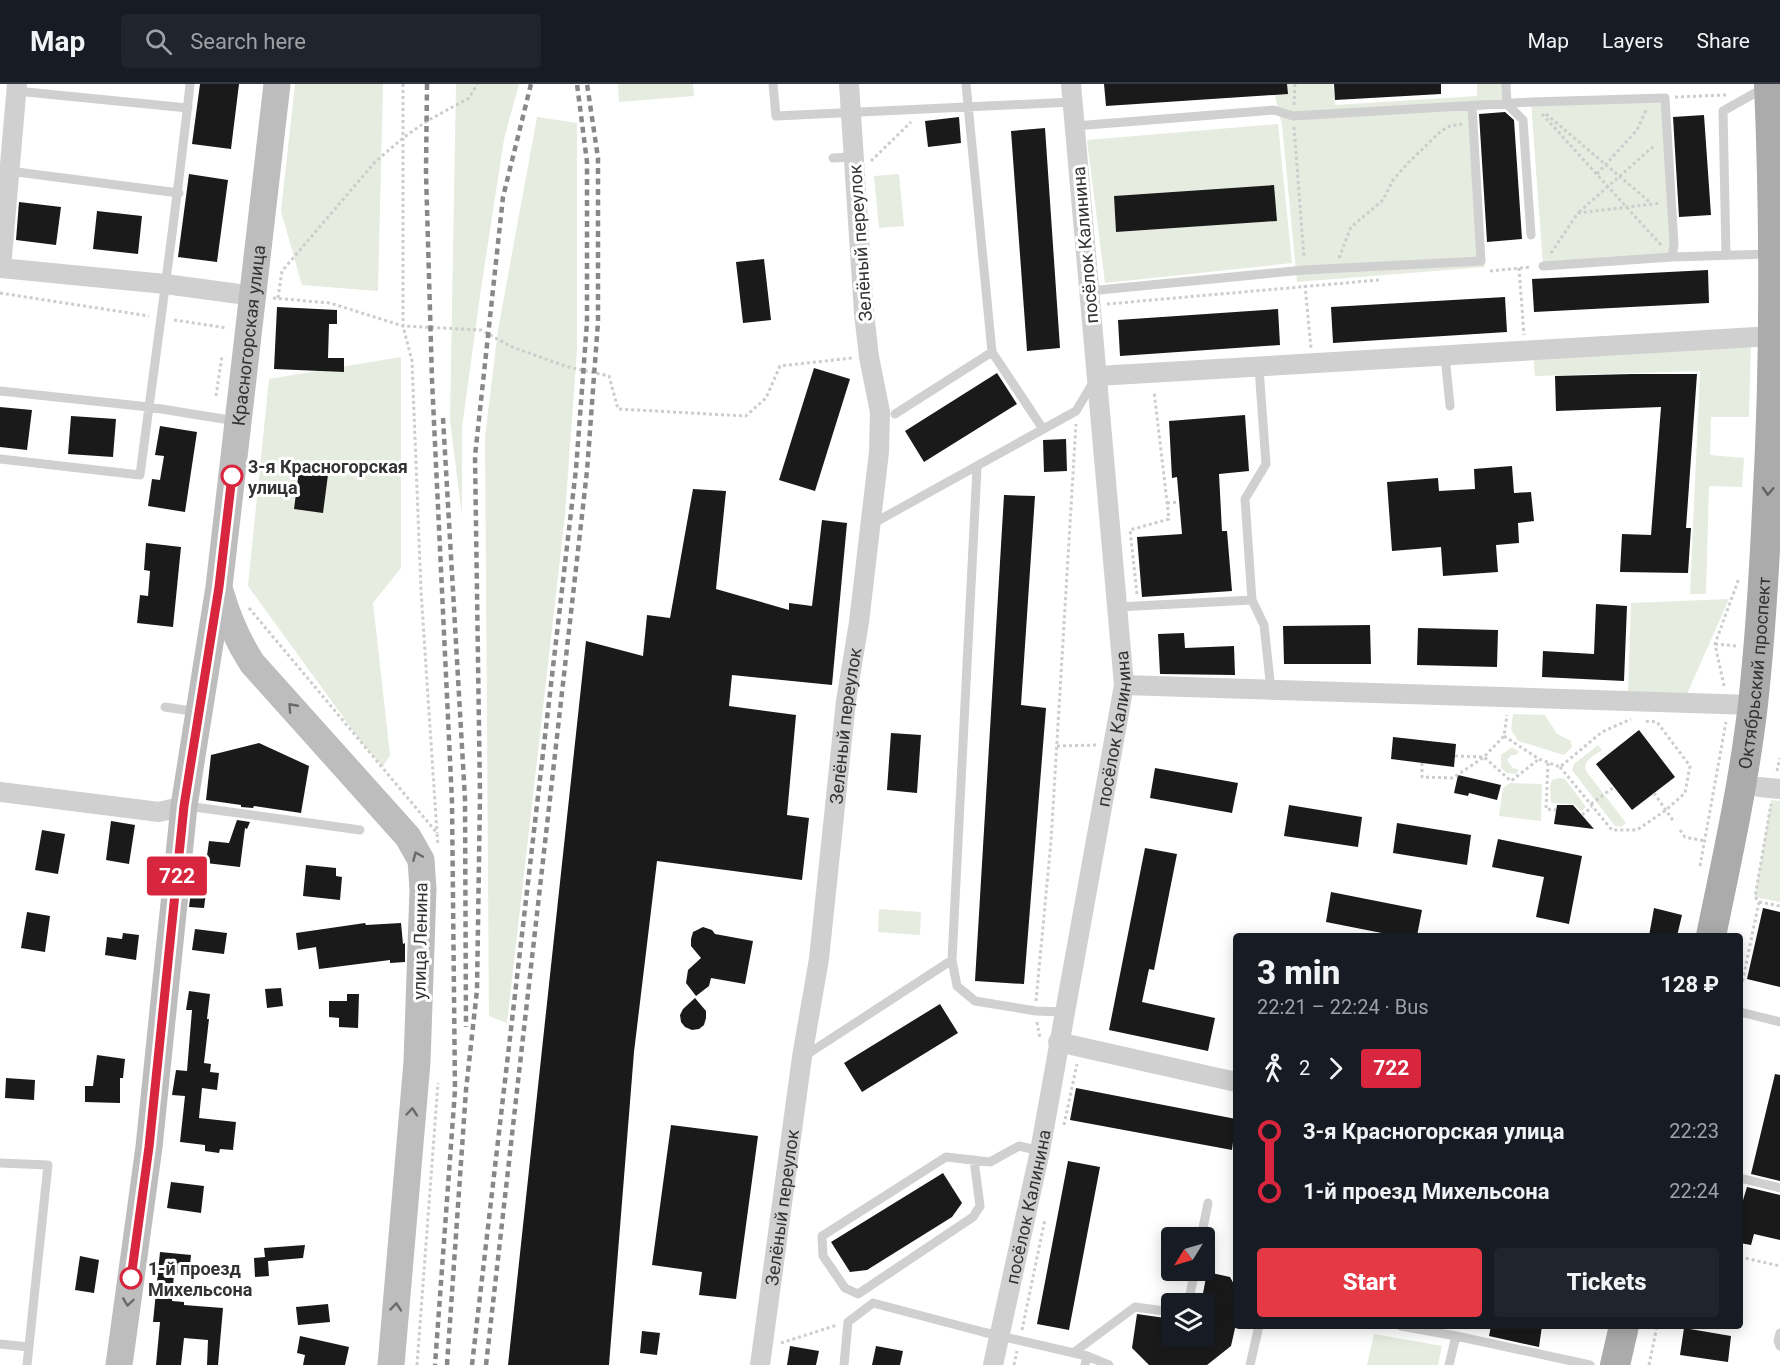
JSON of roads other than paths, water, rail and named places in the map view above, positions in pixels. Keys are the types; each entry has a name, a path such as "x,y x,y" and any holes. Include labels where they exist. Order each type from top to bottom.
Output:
{"main road":[{"name":"Октябрьский проспект","path":"1712,933 1727,863 1740,705 1765,559 1772,424 1774,254 1763,88"},
{"name":"Октябрьский проспект","path":"1732,933 1771,788 1780,619"},
{"path":"1615,1365 1623,1329"},
{"path":"1634,1365 1641,1329"}],"street":[{"name":"Красногорская улица","path":"119,1365 149,1147 184,806 219,587 238,421 267,297 277,84"},
{"name":"Зелёный переулок","path":"761,1357 802,1057 819,959 846,701 872,525 879,452 880,412 869,357 849,84"},
{"path":"16,87 0,268 165,284 267,297"},
{"name":"посёлок Калинина","path":"993,1365 1040,1151 1049,1042 1064,1012 1124,685 1072,93"},
{"path":"1097,376 1773,336"},
{"name":"улица Ленина","path":"219,587 226,613 238,640 252,663 408,837 421,860 423,889 417,1062 391,1365"},
{"path":"206,666 217,656 228,652 237,654 252,663"},
{"path":"1124,685 1740,705"},
{"path":"0,792 159,812 184,806"},
{"path":"1049,1042 1233,1081"}],"lane":[{"path":"0,459 140,475 179,193 190,84"},
{"path":"773,84 776,116 968,107 1072,93"},
{"path":"966,84 992,352 1043,429"},
{"path":"1506,84 1508,104 1523,120 1531,235"},
{"path":"16,87 188,108"},
{"path":"1726,255 1723,111 1763,88"},
{"path":"1075,126 1274,110 1293,116 1531,102 1665,98 1674,245 1672,257"},
{"path":"1090,298 1304,270 1481,261 1472,106"},
{"path":"832,158 854,157"},
{"path":"8,171 179,193"},
{"path":"1543,266 1672,257 1774,254"},
{"path":"895,414 992,352"},
{"path":"1446,356 1450,405"},
{"path":"1259,368 1266,464 1245,499 1252,600 1264,625 1271,690"},
{"path":"872,525 1076,411 1097,376"},
{"path":"0,391 149,407 238,421"},
{"path":"977,468 952,960 957,986 975,1000 1035,1011 1064,1012"},
{"path":"1117,607 1252,600"},
{"path":"165,707 199,713"},
{"path":"184,806 360,830"},
{"path":"802,1057 952,960"},
{"path":"1743,1013 1780,1022"},
{"path":"974,1160 980,1206 973,1217 858,1294 845,1288 823,1256 822,1236 946,1157 974,1160 990,1162 1019,1146 1040,1151"},
{"path":"0,1163 48,1165 27,1365"},
{"path":"1743,1179 1780,1188"},
{"path":"1204,1227 1208,1203"},
{"path":"844,1365 848,1322 873,1303 1073,1353 1086,1360 1109,1365"},
{"path":"1073,1353 1135,1307 1161,1311"},
{"path":"1250,1365 1259,1329"},
{"path":"1418,1329 1590,1365"},
{"path":"1780,1333 1778,1341 1780,1346"},
{"path":"1449,1365 1456,1336"},
{"path":"0,1344 29,1347"}],"railway":[{"path":"427,84 426,173 432,380 452,802 455,1090 435,1365"},
{"path":"447,1365 466,1090 477,990 480,795 475,456 503,197 531,84"},
{"path":"472,1365 576,469 587,322 587,162 577,84"},
{"path":"486,1365 587,471 598,322 598,158 587,84"},
{"path":"443,418 465,799 466,1027"}],"place":[{"name":"3-я Красногорская улица","path":"232,476"},
{"name":"1-й проезд Михельсона","path":"131,1278"}]}
